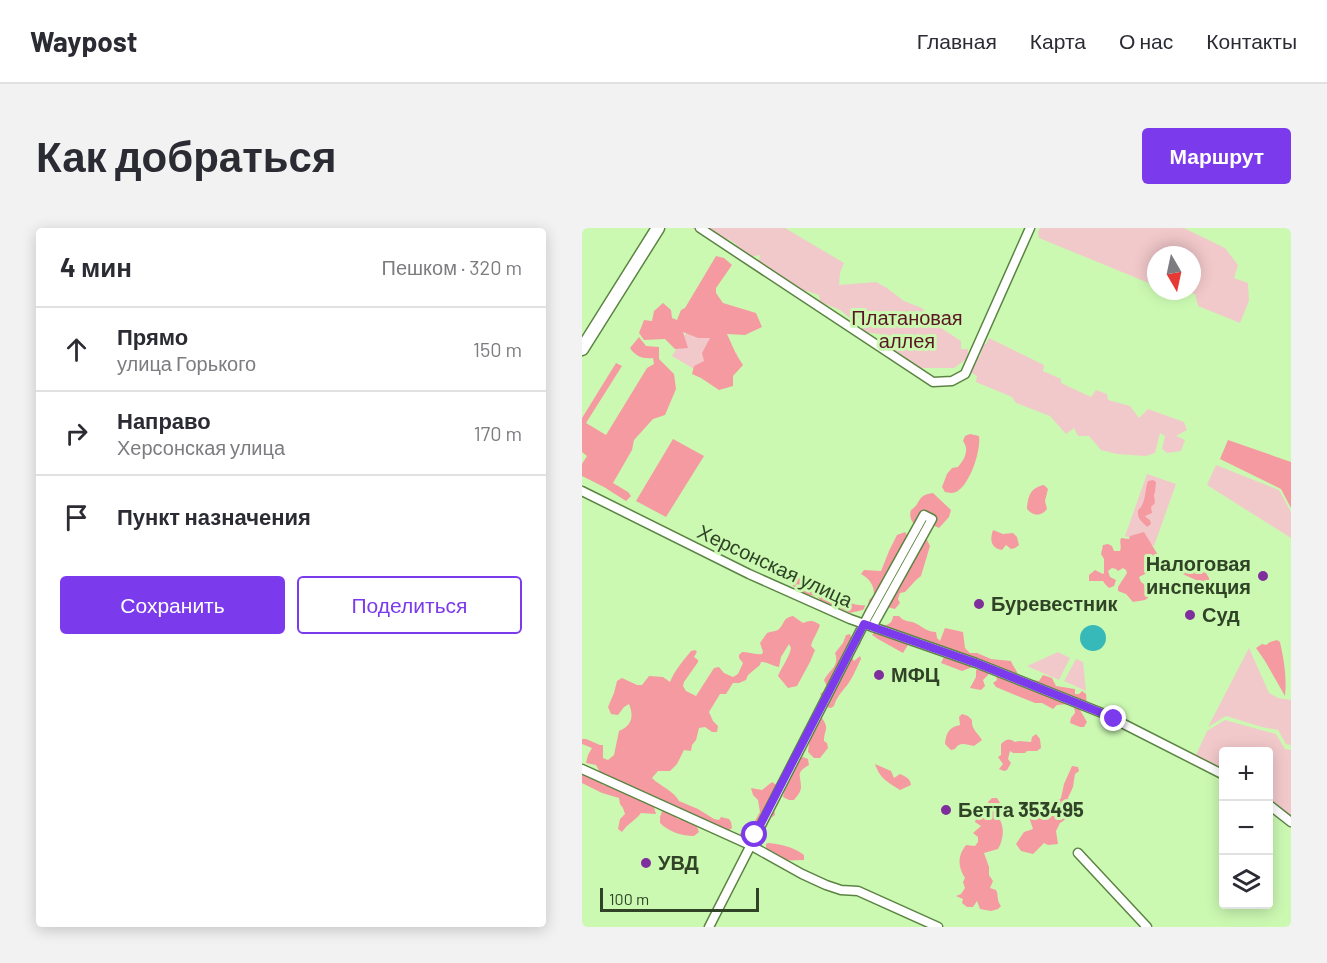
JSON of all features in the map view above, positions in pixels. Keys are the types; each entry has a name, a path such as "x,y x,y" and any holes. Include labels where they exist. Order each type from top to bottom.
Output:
{"main road":[{"path":"582,349 658,228"}],"street":[{"path":"700,228 933,382 952,381 966,374 1030,228"},
{"name":"Херсонская улица","path":"582,490 739,569 868,626 976,663 1102,713 1219,772"},
{"path":"709,927 750,845 868,626 932,519 924,515 907,544 868,626"},
{"path":"582,769 750,845 826,885 841,890 858,891 939,927"},
{"path":"1273,807 1291,822"},
{"path":"1078,853 1146,927"}],"green space":[{"name":"Платановая аллея","path":"692,228 785,228 844,263 839,285 876,282 887,288 904,301 922,308 938,326 961,341 961,349 968,349 968,358 954,368 919,368 882,343 880,334 863,332 861,318 850,318 840,310 820,302 819,295 800,289 759,261 760,255 741,259 736,244 728,239 719,245"},
{"path":"1040,228 1184,228 1225,248 1238,265 1234,278 1248,283 1249,301 1240,323 1198,306 1196,300 1201,300 1201,246 1147,246 1147,282 1039,238"},
{"path":"691,325 738,354 719,384 672,356"},
{"name":"Платановая аллея","path":"989,338 1044,365 1043,371 1061,379 1061,383 1091,397 1096,390 1107,394 1108,400 1130,406 1139,418 1148,409 1184,422 1187,430 1176,436 1185,440 1181,451 1167,453 1162,449 1165,436 1160,433 1155,453 1146,456 1117,454 1101,450 1089,436 1078,436 1074,428 1066,434 1050,416 1016,403 1012,397 976,382 977,376 970,372 976,359 980,356 983,344 986,344"},
{"path":"1216,465 1279,490 1291,512 1291,538 1207,485"},
{"path":"1147,474 1176,484 1154,546 1125,536"},
{"path":"1249,648 1269,693 1278,698 1291,700 1291,745 1286,744 1278,730 1226,716 1208,727"},
{"path":"1058,652 1070,658 1059,680 1027,666"},
{"path":"1076,659 1083,662 1086,691 1064,681"},
{"path":"1225,720 1276,734 1285,749 1291,750 1291,817 1273,803 1273,747 1219,747 1219,768 1196,755 1207,731"}],"shaded area":[{"path":"716,256 724,258 732,265 716,288 716,293 723,303 756,313 762,327 745,335 727,334 743,365 733,376 733,386 719,390 692,374 694,366 704,361 702,353 710,338 698,338 683,332 688,348 675,349 665,339 644,340 639,333 644,320 652,321 654,311 663,303 671,310 672,318 677,320"},
{"path":"639,337 646,346 659,347 659,359 674,374 676,389 665,415 653,419 634,440 632,450 613,483 631,496 626,501 582,476 582,464 587,456 582,452 582,418 616,363 622,366 586,423 606,435 647,368 654,364 653,358 640,357 630,348"},
{"path":"970,434 979,436 977,457 971,473 959,490 954,493 945,492 942,487 947,474 952,468 958,467 962,461 966,451 963,441 965,436"},
{"path":"673,439 704,456 666,517 636,501"},
{"path":"1228,440 1291,462 1291,508 1281,489 1220,459"},
{"path":"1148,481 1156,482 1155,503 1151,507 1152,513 1145,516 1151,524 1147,527 1139,518 1138,511 1143,502"},
{"path":"1044,485 1048,489 1045,501 1047,509 1040,514 1034,514 1027,509 1029,496 1033,490"},
{"path":"933,493 951,510 949,517 939,528 933,525 929,516 916,526 911,519 911,510 921,497"},
{"path":"993,530 1003,534 1013,533 1019,545 1011,549 1006,545 1002,550 998,549 991,540"},
{"path":"905,532 912,542 919,535 926,538 930,546 921,576 905,592 900,593 898,599 900,603 895,609 876,608 874,611 868,607 869,600 874,595 872,585 861,574 864,570 881,571 897,535"},
{"path":"1144,532 1161,560 1156,571 1139,577 1144,584 1148,598 1133,602 1126,594 1118,591 1127,573 1123,568 1118,571 1112,568 1108,571 1110,577 1116,580 1114,586 1109,588 1103,581 1089,581 1089,575 1095,570 1104,573 1104,559 1101,554 1103,545 1108,544 1114,551 1120,551 1121,538 1129,539 1130,536"},
{"path":"1182,559 1198,563 1199,571 1206,573 1209,582 1205,584 1178,572 1176,568"},
{"path":"800,578 807,583 809,588 817,591 833,591 852,603 865,605 864,609 850,613 835,605 824,604 817,596 802,592 790,582 792,579"},
{"path":"793,616 803,623 812,621 820,625 811,646 815,650 797,686 788,688 778,676 790,652 789,644 781,657 779,667 761,662 746,680 733,683 726,694 720,694 709,712 718,726 717,732 712,732 705,727 699,728 691,751 684,750 677,764 670,771 658,771 652,778 674,794 679,801 714,819 719,820 721,817 729,819 732,828 727,832 646,802 654,807 656,814 641,813 622,832 618,829 620,819 625,814 619,798 582,783 582,772 600,780 603,785 629,790 628,785 602,776 596,765 586,763 592,748 582,744 582,739 586,739 603,745 603,758 608,760 614,755 619,731 631,720 629,704 618,715 611,714 608,707 617,681 622,678 642,685 649,676 663,677 670,682 682,662 691,651 695,650 697,652 694,657 698,662 683,686 686,691 696,696 714,668 719,667 724,673 733,677 738,674 743,663 739,655 742,652 762,654 760,643 767,633 776,631 786,619"},
{"path":"893,616 899,616 928,631 936,632 940,641 945,628 963,632 965,648 970,653 977,653 991,659 1011,661 1018,676 1011,680 1012,683 1027,686 1033,680 1039,681 1043,675 1052,678 1056,686 1075,689 1075,694 1082,691 1086,694 1087,710 1080,710 1087,722 1084,727 1070,723 1075,713 1074,706 1057,705 1053,709 996,687 993,683 997,680 996,676 990,673 983,680 985,686 981,690 970,688 976,677 976,670 981,669 975,666 962,671 941,663 945,655 927,646 923,638 911,640 903,653 872,635 890,623"},
{"path":"850,634 852,640 861,643 851,656 854,661 860,656 861,659 834,706 826,707 827,702 820,694 828,689 824,680 835,665 835,653 846,635"},
{"path":"1277,640 1280,642 1284,662 1285,696 1256,648"},
{"path":"962,714 972,720 982,740 974,746 961,744 951,750 945,744 946,737 951,729 960,725 959,717"},
{"path":"822,718 826,727 824,741 828,748 820,758 814,758 808,752 810,736 817,719"},
{"path":"1036,734 1040,739 1041,748 1025,753 1010,751 1008,759 1011,763 1007,770 999,769 1003,764 998,757 1001,755 1001,744 1004,741 1031,742 1032,737"},
{"path":"803,757 808,759 809,765 800,772 800,792 794,800 789,800 783,797 785,788 792,777 792,764"},
{"path":"875,764 891,771 894,778 900,774 906,777 911,785 900,790 882,777"},
{"path":"1072,766 1078,767 1079,771 1075,774 1068,798 1066,819 1060,823 1056,831 1058,844 1044,843 1033,854 1021,851 1016,844 1024,832 1033,829 1029,817 1047,816 1053,801 1061,798"},
{"path":"772,782 778,786 773,803 775,815 769,819 762,834 749,845 740,838 740,833 752,831 752,826 760,812 758,800 751,788 762,790"},
{"path":"992,798 997,798 1000,803 994,813 1000,820 1003,834 998,849 984,853 989,875 993,881 990,888 996,890 1001,906 991,911 980,909 977,901 973,907 967,907 962,903 963,899 956,896 961,894 965,888 963,882 965,878 960,866 961,853 966,845 975,846 978,842 978,837 973,833 981,826 975,822 978,812 989,808 988,802"},
{"path":"662,811 696,824 699,832 694,836 689,836 667,829 660,823"},
{"path":"768,843 796,850 804,855 804,860 772,861 772,854 766,849"}],"water":[{"path":"1093,625 1102,629 1106,638 1102,647 1093,651 1084,647 1080,638 1084,629"}],"place":[{"name":"Налоговая инспекция","path":"1263,576"},
{"name":"Буревестник","path":"979,604"},
{"name":"Суд","path":"1190,615"},
{"name":"МФЦ","path":"879,675"},
{"name":"Бетта 353495","path":"946,810"},
{"name":"УВД","path":"646,863"}],"route":[{"path":"755,835 864,624 976,663 1114,719"}]}
